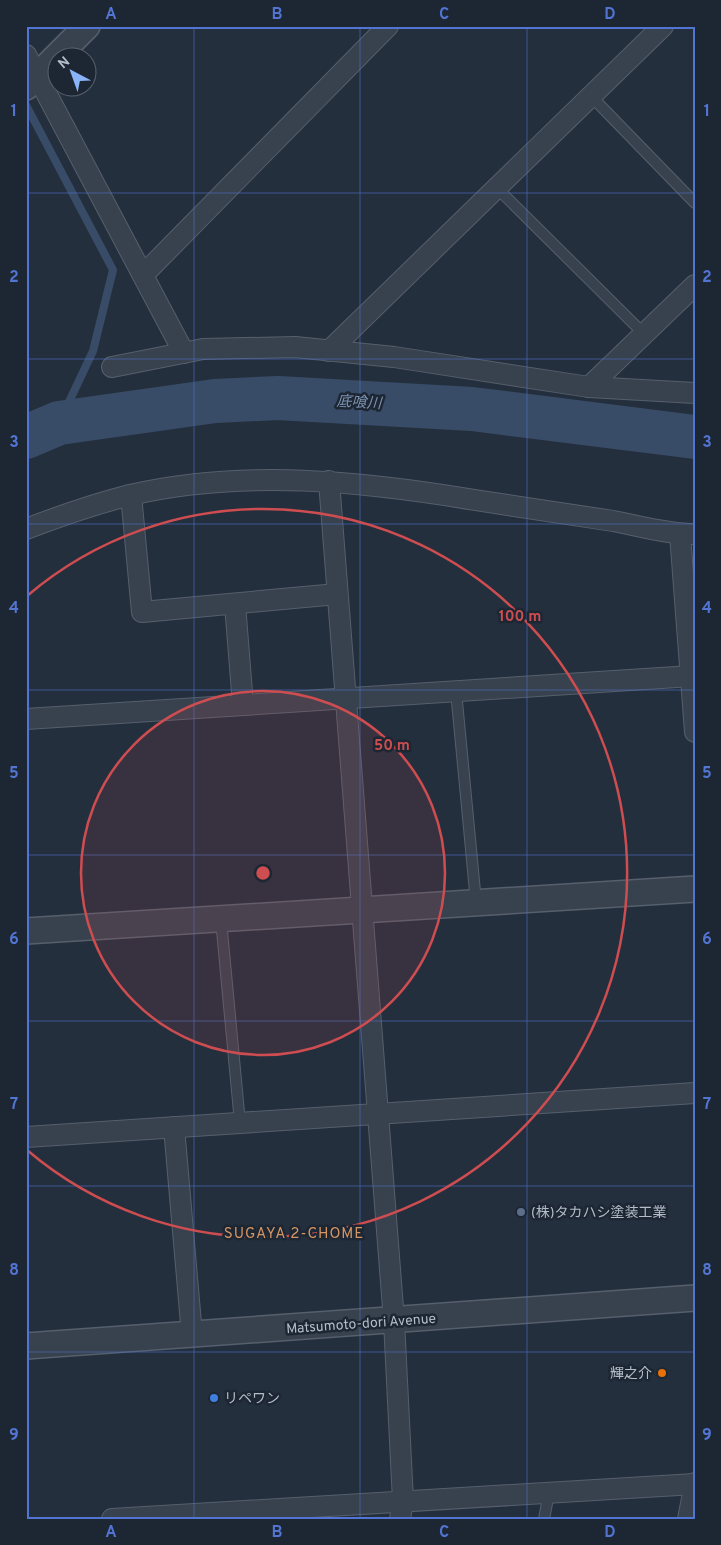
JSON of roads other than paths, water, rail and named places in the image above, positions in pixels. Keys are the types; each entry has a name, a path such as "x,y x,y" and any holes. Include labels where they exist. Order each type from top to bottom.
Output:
{"street":[{"path":"87,26 30,73 143,275 184,353"},
{"path":"143,275 388,26"},
{"path":"329,351 663,26"},
{"path":"589,387 695,285"},
{"path":"112,367 203,349 295,347 394,357 589,387 695,393"},
{"path":"26,529 74,511 131,495 192,485 250,480 329,481 475,500 687,534 695,732"},
{"path":"329,481 394,1321 401,1510"},
{"path":"131,495 142,612 337,594"},
{"path":"235,604 243,705"},
{"path":"26,719 692,676"},
{"path":"26,931 695,889"},
{"path":"26,1136 695,1093"},
{"path":"174,1127 192,1334"},
{"name":"Matsumoto-dori Avenue","path":"26,1346 695,1298"},
{"path":"112,1519 401,1510 549,1493 695,1484 688,1519"}],"lane":[{"path":"591,96 695,203"},
{"path":"497,188 644,334"},
{"path":"456,691 476,903"},
{"path":"221,918 240,1123"},
{"path":"544,1519 549,1493"}],"waterway":[{"path":"26,105 113,270 93,351 59,423"},
{"name":"底喰川","path":"26,437 59,423 215,401 278,398 472,409 695,437"}],"place":[{"name":"(株)タカハシ塗装工業","path":"521,1212"},
{"name":"輝之介","path":"662,1373"},
{"name":"リペワン","path":"214,1398"}],"district":[{"name":"SUGAYA 2-CHOME","path":"294,1233"}]}
